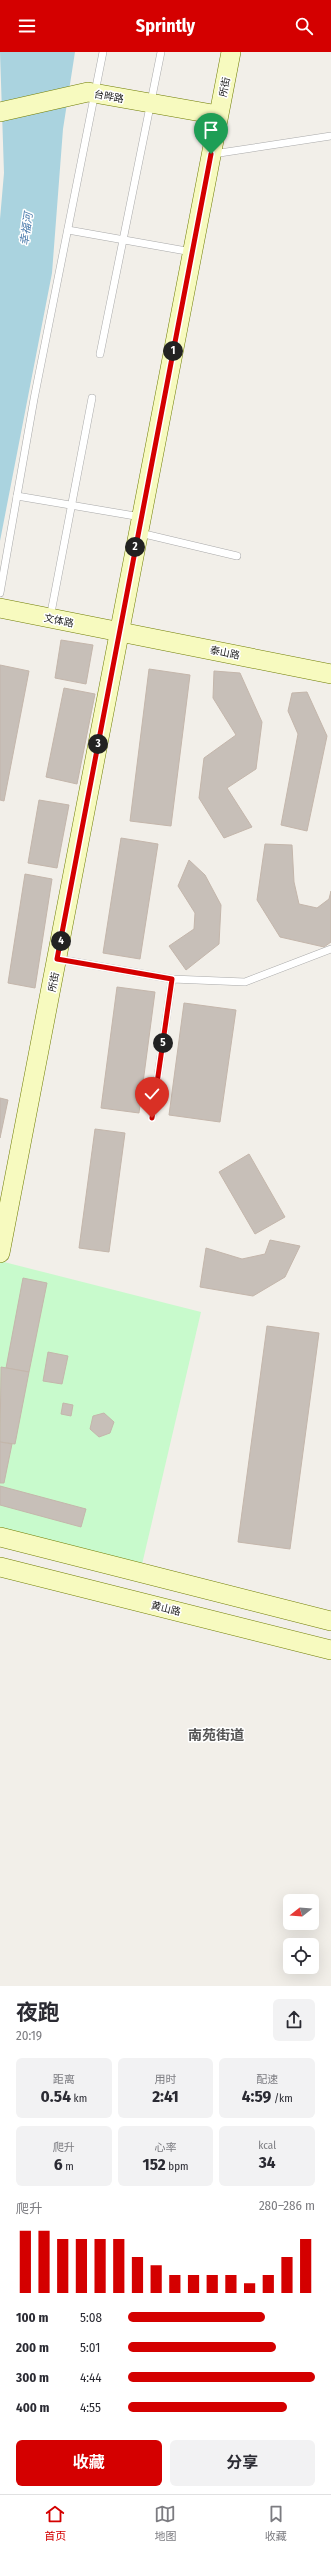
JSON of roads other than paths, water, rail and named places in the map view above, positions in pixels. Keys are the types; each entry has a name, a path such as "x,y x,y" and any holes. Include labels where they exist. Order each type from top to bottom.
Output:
{"street":[{"name":"所街","path":"0,1253 231,52"},
{"name":"台晔路","path":"0,112 92,93 218,115"},
{"name":"文体路","path":"0,608 119,631"},
{"name":"泰山路","path":"119,631 331,674"},
{"path":"0,1537 331,1621"},
{"name":"黄山路","path":"0,1567 331,1650"}],"lane":[{"path":"0,594 92,93 103,52"},
{"path":"100,354 161,52"},
{"path":"211,154 331,136"},
{"path":"68,230 192,252"},
{"path":"50,618 92,398"},
{"path":"17,496 72,505 237,556"},
{"path":"57,959 172,979 245,982 331,949"},
{"path":"152,1118 172,979"}],"water":[{"name":"幸福河","path":"0,52 75,52 63,129 52,273 0,541 0,219 4,173"}],"district":[{"name":"南苑街道","path":"216,1735"}]}
